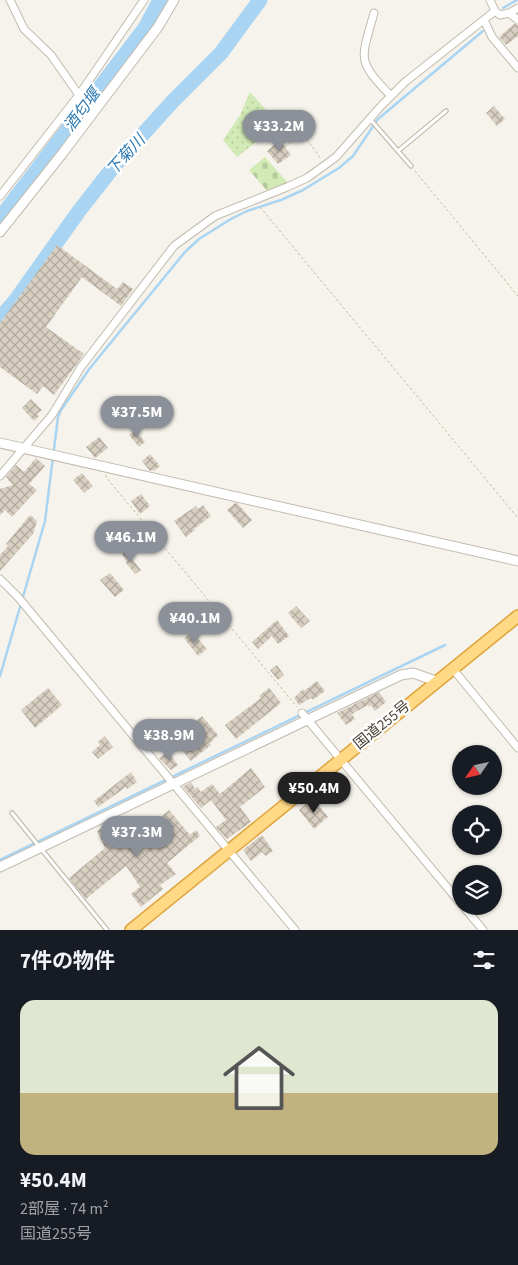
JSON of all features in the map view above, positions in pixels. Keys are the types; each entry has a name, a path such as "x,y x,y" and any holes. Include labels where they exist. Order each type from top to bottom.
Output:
{"highway":[{"name":"国道255号","path":"131,930 340,758 518,616"}],"street":[{"path":"10,0 24,29 51,55 79,95"},
{"path":"137,0 140,8"},
{"path":"0,196 79,95 144,0"},
{"path":"0,232 152,35 174,0"},
{"path":"490,0 494,11 500,15 518,8"},
{"path":"0,476 52,415 82,367 174,246 215,216 306,178 336,157 405,82 494,11"},
{"path":"374,13 364,48 364,61 368,71 392,96"},
{"path":"509,13 518,20"},
{"path":"484,20 492,37 518,68"},
{"path":"0,443 65,456 518,561"},
{"path":"0,580 18,598 296,930"},
{"path":"452,668 518,748"},
{"path":"0,867 174,784 306,717 401,675 413,673 436,681"},
{"path":"306,717 452,893"},
{"path":"470,915 483,930"}],"lane":[{"path":"398,151 446,111"},
{"path":"371,120 411,166"},
{"path":"12,813 107,930"}],"path":[{"path":"285,147 302,133 326,164"},
{"path":"411,166 518,296"},
{"path":"254,199 518,518"},
{"path":"106,466 106,477 306,717"}],"green space":[{"path":"250,92 279,124 237,157 223,140 240,115"},
{"path":"265,157 289,184 269,193 249,170"}],"building":[{"path":"514,24 518,25 518,36 506,45 499,37"},
{"path":"494,106 505,119 497,126 486,113"},
{"path":"280,140 291,155 278,164 267,151"},
{"path":"57,245 117,289 123,282 133,289 121,306 82,277 46,327 84,354 54,395 43,386 37,394 0,367 0,323"},
{"path":"31,399 42,410 37,414 39,416 34,421 22,408"},
{"path":"136,430 145,442 139,447 129,435"},
{"path":"99,437 108,448 95,458 86,447"},
{"path":"150,454 160,466 154,471 150,471 142,461"},
{"path":"36,458 45,466 29,484 37,490 12,517 5,510 0,515 0,489 13,485 6,477 16,465 24,472"},
{"path":"82,473 93,486 84,493 73,480"},
{"path":"141,494 150,506 140,514 131,501"},
{"path":"235,503 252,520 243,528 227,510"},
{"path":"203,505 211,516 186,537 174,521 196,506 198,509"},
{"path":"30,515 37,521 33,534 0,571 0,555 8,546 6,544"},
{"path":"126,551 141,570 135,574 126,563 122,554"},
{"path":"110,573 124,590 115,597 100,580"},
{"path":"296,606 310,621 301,628 288,613"},
{"path":"277,620 289,636 278,644 272,636 258,649 252,642"},
{"path":"192,632 207,649 198,656 184,638"},
{"path":"277,665 284,675 278,680 270,670"},
{"path":"317,681 325,691 313,700 311,698 299,705 294,698 303,689 304,691"},
{"path":"48,688 62,705 35,728 21,710"},
{"path":"269,688 281,703 236,739 225,725 261,698 259,696"},
{"path":"379,692 386,702 375,711 371,705 369,707 368,705 352,714 355,719 346,725 337,713"},
{"path":"202,716 218,735 210,743 211,745 191,761 175,742 181,733"},
{"path":"105,736 113,747 98,759 92,752 100,745 98,742"},
{"path":"168,752 178,765 171,770 159,758"},
{"path":"251,768 265,787 240,807 251,822 227,839 216,827 226,820 211,800 201,808 183,787 191,782 195,789 197,787 201,792 212,784 220,794"},
{"path":"131,772 137,782 127,789 126,787 98,807 94,801"},
{"path":"313,798 328,817 314,829 299,810"},
{"path":"169,810 190,835 196,830 200,836 167,863 176,874 160,885 163,889 141,907 131,894 140,887 126,866 86,899 69,878 105,848 97,831 109,825 116,839 120,836 126,842 134,834 136,836"},
{"path":"262,835 273,851 266,856 262,852 251,861 243,850"}],"waterway":[{"name":"酒匂堰","path":"0,218 145,28 160,0"},
{"name":"下菊川","path":"0,318 15,301 79,211 115,165 173,101 221,53 260,0"},
{"path":"503,8 517,0"},
{"path":"0,676 45,521 58,417 90,368 185,252 199,239 231,219 303,190 339,168 353,156 378,119 483,31"},
{"path":"0,860 445,645"}]}
